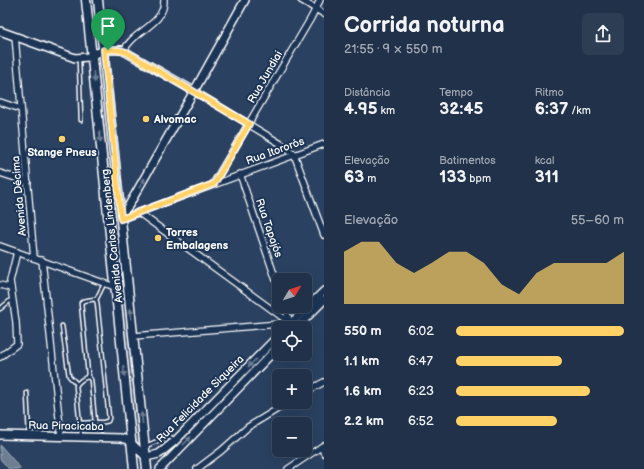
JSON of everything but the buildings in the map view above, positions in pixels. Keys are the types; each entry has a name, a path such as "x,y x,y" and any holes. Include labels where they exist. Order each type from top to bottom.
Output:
{"main road":[{"name":"Avenida Carlos Lindenberg","path":"86,0 134,469"},
{"name":"Avenida Carlos Lindenberg","path":"98,0 147,469"},
{"path":"133,458 146,457"}],"street":[{"path":"124,51 128,44 147,28 160,14 163,9 164,0"},
{"path":"121,217 245,0"},
{"path":"301,0 324,14"},
{"name":"Rua Jundiai","path":"214,184 320,0"},
{"path":"0,31 79,58 104,50 124,51 194,91 286,147 294,154 324,235"},
{"name":"Avenida Décima","path":"15,36 34,258"},
{"path":"0,102 21,110"},
{"name":"Rua Itororós","path":"121,217 324,144"},
{"path":"0,173 28,182"},
{"name":"Rua Tapajós","path":"240,174 274,273"},
{"path":"138,212 284,321"},
{"path":"0,246 115,287"},
{"path":"0,357 17,344 11,275 17,252"},
{"path":"42,260 61,436"},
{"path":"0,285 11,288"},
{"path":"297,321 324,291"},
{"path":"299,321 324,300"},
{"path":"134,336 272,328"},
{"name":"Rua Felicidade Siqueira","path":"146,457 159,454 175,441 272,342"},
{"name":"Rua Felicidade Siqueira","path":"160,469 272,353"},
{"path":"312,388 324,382"},
{"path":"197,469 221,451 248,427 278,409"},
{"name":"Rua Piracicaba","path":"0,435 121,438 131,443"},
{"path":"131,443 146,457"},
{"path":"288,469 323,448"}],"lane":[{"path":"79,58 81,120"},
{"path":"80,423 106,422 110,418 96,300 105,283"},
{"path":"0,309 13,298"},
{"path":"77,384 87,377 88,374 81,303 83,301 96,300"},
{"path":"62,326 70,376 77,384 81,437"},
{"path":"87,377 91,380 95,422"},
{"path":"27,393 29,436"},
{"path":"145,446 169,436 175,441"}],"shaded area":[{"path":"101,68 139,443 136,441 98,69"},
{"path":"0,445 21,469 9,469 0,459"}],"place":[{"name":"Alvomac","path":"146,119"},
{"name":"Stange Pneus","path":"62,139"},
{"name":"Torres Embalagens","path":"158,238"}],"route":[{"path":"104,50 108,50 122,50 126,52 249,124 214,184 121,219 104,50"}]}
